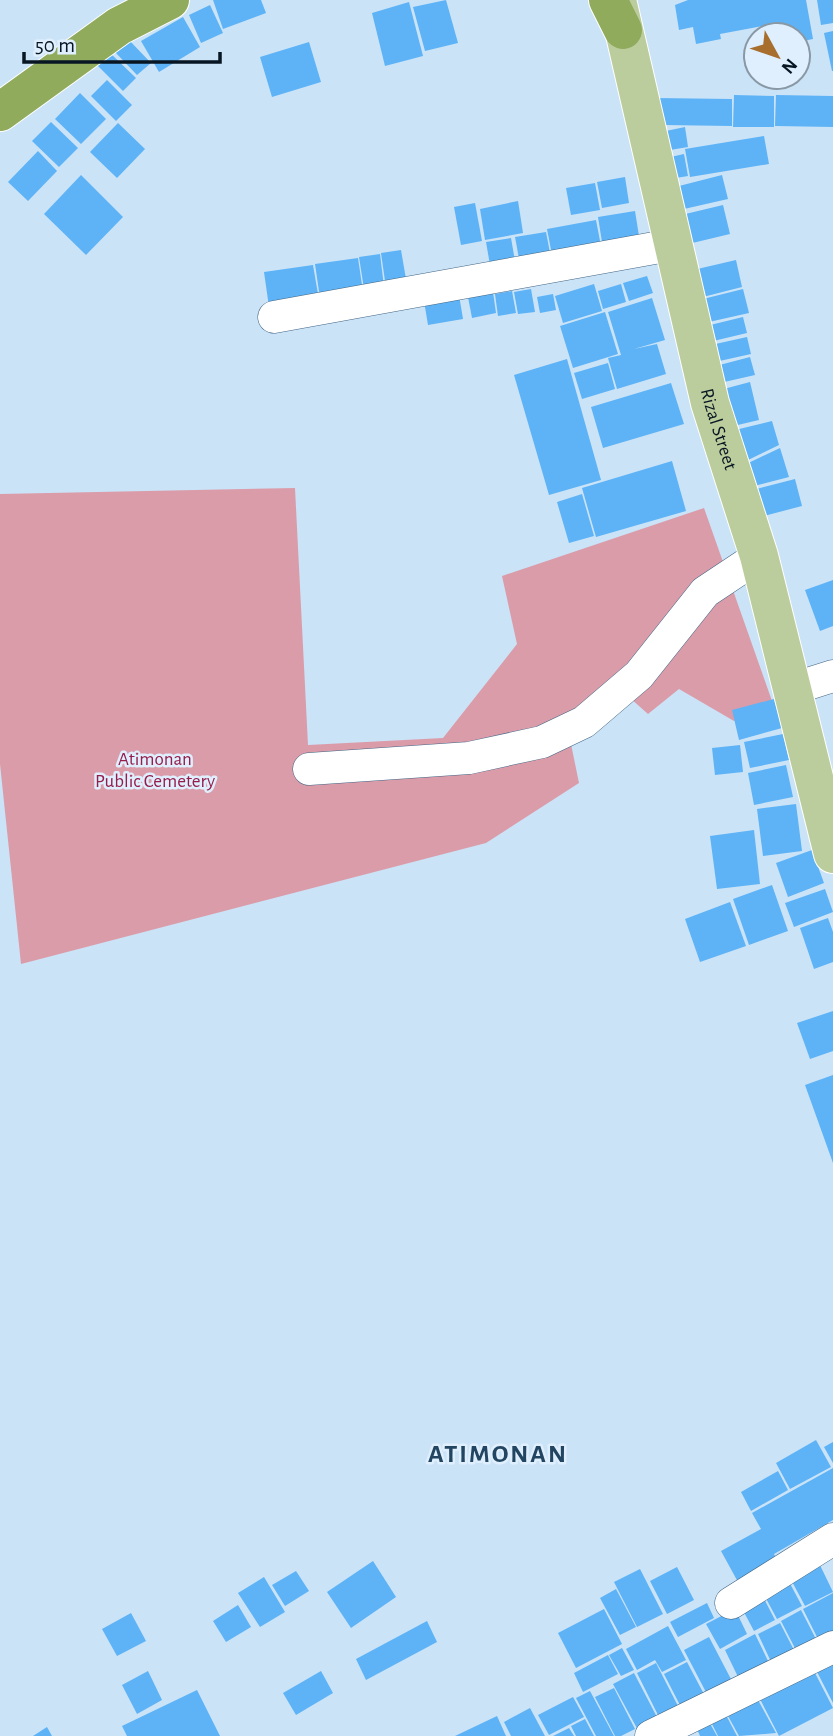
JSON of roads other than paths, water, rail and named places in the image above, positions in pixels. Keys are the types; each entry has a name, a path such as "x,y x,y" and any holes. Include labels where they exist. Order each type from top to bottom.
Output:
{"highway":[{"path":"0,112 119,26 170,0"}],"main road":[{"name":"Rizal Street","path":"616,10 710,403 759,556 833,854"}],"street":[{"path":"274,317 671,245"},
{"path":"309,769 470,758 542,742 584,722 639,675 705,592 759,556"},
{"path":"792,690 833,676"},
{"path":"731,1603 829,1550"},
{"path":"651,1736 833,1647"}],"district":[{"name":"ATIMONAN","path":"498,1454"}],"park label":[{"name":"Atimonan Public Cemetery","path":"155,770"}]}
